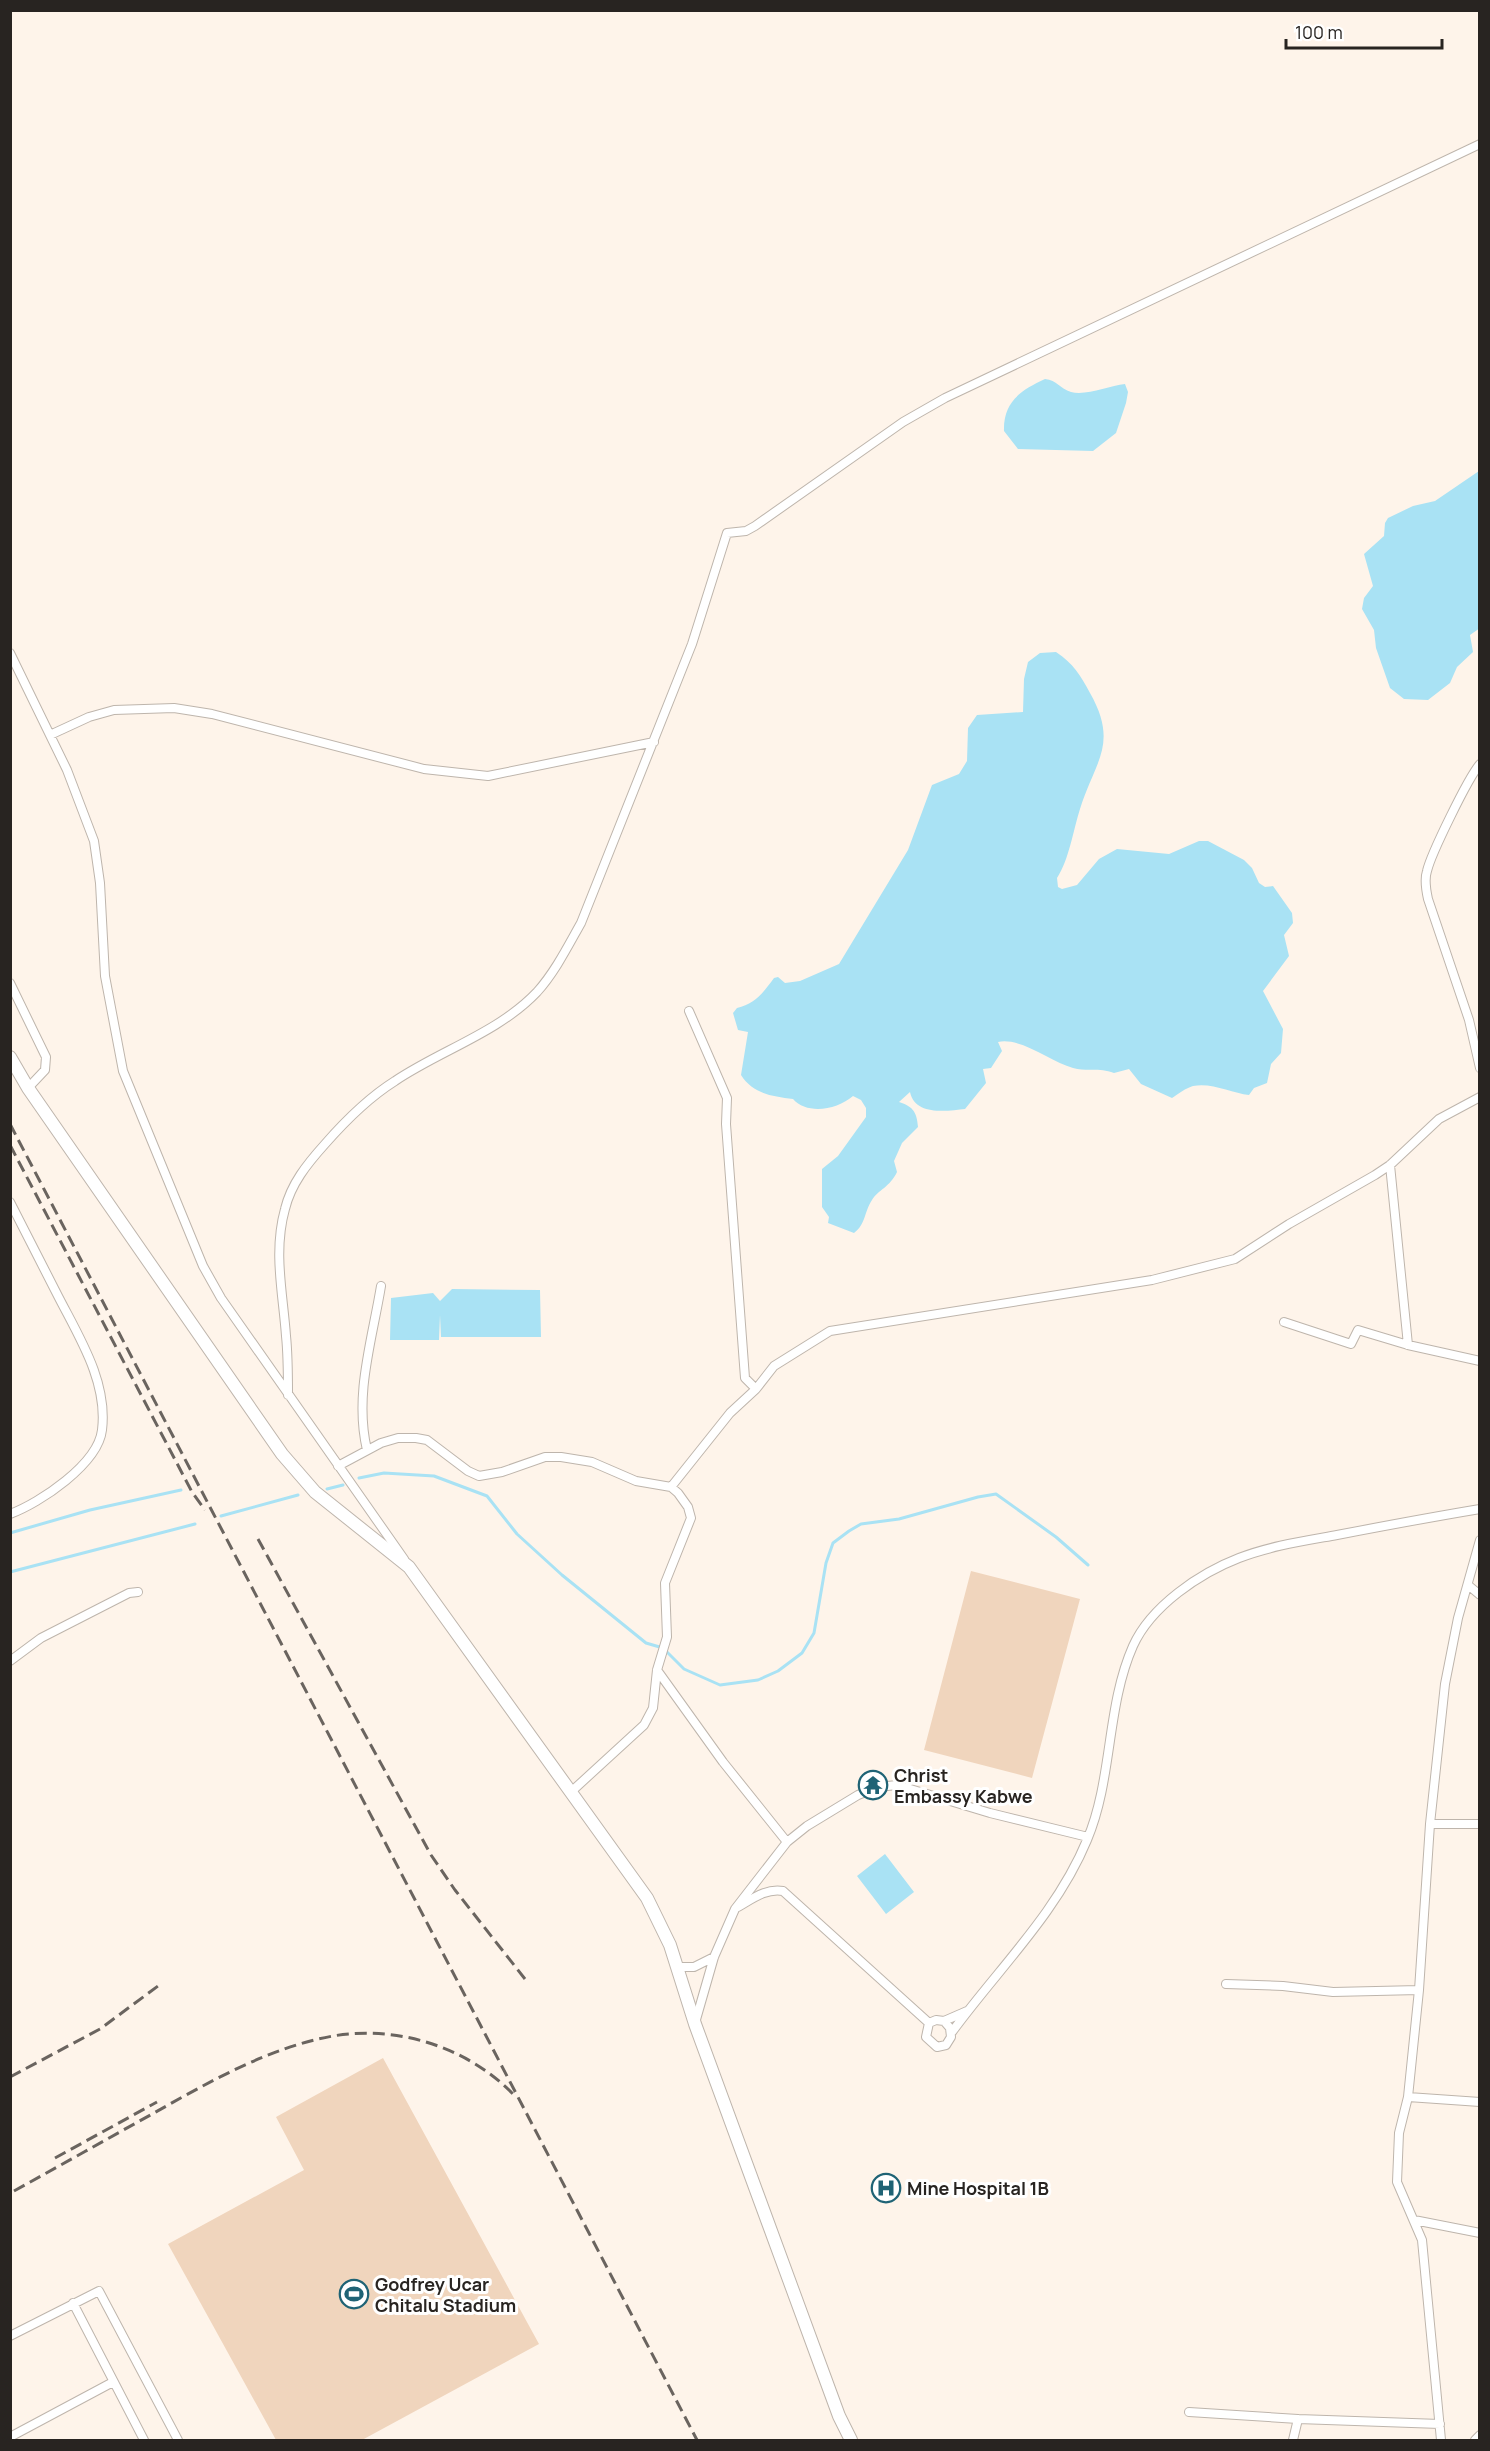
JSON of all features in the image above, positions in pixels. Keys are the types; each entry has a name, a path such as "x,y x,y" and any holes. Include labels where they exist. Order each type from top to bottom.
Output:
{"street":[{"path":"288,1395 286,1334 279,1283 279,1241 291,1188 327,1141 371,1098 396,1080 482,1034 537,992 562,958 581,923 654,742 692,644 727,533 746,531 756,526 903,422 945,398 1479,144"},
{"path":"10,653 67,770 94,841 100,883 105,976 123,1071 203,1266 221,1298 288,1395 647,1898 670,1945 694,2024 834,2405 851,2440"},
{"path":"50,735 89,717 114,710 174,708 212,714 424,769 488,776 654,742"},
{"path":"1479,764 1434,852 1425,882 1428,899 1469,1020 1479,1068"},
{"path":"10,983 46,1057 45,1070 28,1088"},
{"path":"688,1011 728,1098 726,1124 745,1378 756,1389"},
{"path":"10,1057 28,1088 282,1454 315,1492 409,1567"},
{"path":"671,1487 730,1413 756,1389 774,1366 816,1340 839,1329 1152,1280 1225,1263 1390,1165 1438,1119 1479,1097"},
{"path":"1390,1165 1408,1345"},
{"path":"10,1202 84,1346 99,1382 103,1407 102,1432 96,1449 53,1491 10,1514"},
{"path":"367,1450 361,1409 381,1286"},
{"path":"1284,1322 1351,1344 1358,1330 1408,1345 1479,1360"},
{"path":"338,1466 367,1450 398,1438 416,1438 427,1440 468,1471 479,1476 502,1472 545,1457 561,1457 592,1462 636,1481 671,1487 688,1507 691,1518 665,1583 667,1637 657,1670 652,1708 644,1725 572,1791"},
{"path":"968,2010 944,2021 936,2020 929,2024 926,2037 932,2045 946,2045 952,2032 968,2010 1042,1917 1072,1875 1088,1837 1102,1791 1123,1681 1133,1646 1146,1625 1166,1604 1196,1580 1239,1558 1288,1544 1479,1509"},
{"path":"1441,2440 1424,2258 1414,2220 1397,2181 1402,2114 1408,2097 1419,1990 1430,1824 1445,1683 1458,1618 1475,1590 1479,1540"},
{"path":"10,1661 41,1638 129,1593 138,1592"},
{"path":"657,1670 723,1762 787,1842"},
{"path":"694,2024 714,1957 735,1909 787,1842 807,1826 858,1795 887,1785 1088,1837"},
{"path":"1430,1824 1479,1824"},
{"path":"735,1909 762,1894 774,1890 783,1891 929,2024"},
{"path":"676,1967 694,1967 714,1957"},
{"path":"1226,1984 1283,1986 1334,1992 1419,1990"},
{"path":"944,2021 952,2032"},
{"path":"1408,2097 1479,2102"},
{"path":"1414,2220 1479,2233"},
{"path":"10,2336 97,2291 101,2293 178,2440"},
{"path":"73,2303 144,2440"},
{"path":"10,2437 113,2382"},
{"path":"1189,2412 1440,2424"},
{"path":"1293,2440 1298,2419"},
{"path":"1475,2440 1479,2435"}],"shaded area":[{"path":"971,1571 1080,1599 1032,1778 924,1750"},
{"name":"Godfrey Ucar Chitalu Stadium","path":"383,2058 539,2344 362,2440 276,2440 168,2244 304,2170 276,2117"}],"water":[{"path":"1045,379 1053,381 1067,391 1077,393 1125,384 1128,392 1126,403 1116,433 1093,451 1018,449 1004,431 1007,412 1015,398"},
{"path":"1479,471 1480,628 1470,635 1473,652 1457,667 1450,683 1428,700 1404,699 1390,688 1376,648 1374,630 1362,609 1364,598 1373,586 1364,554 1384,536 1385,523 1388,518 1413,506 1435,501"},
{"path":"1056,652 1072,665 1087,687 1099,711 1104,739 1102,752 1080,809 1068,854 1057,878 1058,887 1062,889 1077,885 1099,859 1117,849 1169,854 1199,841 1208,841 1244,860 1252,868 1259,883 1265,887 1273,886 1292,913 1293,923 1284,935 1289,956 1263,991 1283,1029 1281,1053 1271,1064 1267,1083 1254,1088 1249,1095 1200,1085 1188,1088 1172,1098 1141,1084 1129,1069 1114,1073 1073,1068 1026,1046 1007,1041 998,1042 1002,1051 991,1068 983,1069 986,1083 965,1109 941,1111 925,1108 913,1100 910,1092 899,1102 913,1110 918,1127 902,1143 894,1161 897,1172 869,1204 861,1226 854,1233 828,1223 829,1217 822,1207 822,1169 838,1156 866,1117 866,1108 861,1100 853,1096 839,1105 814,1109 799,1104 793,1099 770,1095 751,1086 741,1075 748,1032 738,1030 733,1013 737,1008 749,1004 758,997 774,978 778,977 785,983 800,981 839,964 908,850 932,785 959,774 967,761 968,728 977,715 1023,712 1024,679 1028,662 1040,653"},
{"path":"452,1289 540,1290 541,1337 441,1337 440,1315 439,1340 390,1340 391,1298 433,1293 440,1301"},
{"path":"885,1854 914,1892 886,1914 857,1876"}],"waterway":[{"path":"359,1478 384,1473 434,1476 487,1496 517,1534 562,1575 646,1643 663,1648 684,1669 720,1685 758,1680 778,1671 802,1653 814,1633 826,1563 833,1543 861,1524 899,1519 996,1494 1056,1537 1088,1565"},
{"path":"327,1489 343,1485"},
{"path":"10,1533 90,1510 181,1490"},
{"path":"221,1516 298,1495"},
{"path":"10,1572 195,1524"}],"railway":[{"path":"10,1124 697,2440"},
{"path":"10,1145 192,1492 205,1510"},
{"path":"258,1539 431,1855 455,1890 525,1979"},
{"path":"10,2077 100,2029 158,1986"},
{"path":"14,2191 196,2089 240,2067 286,2048 333,2036 358,2033 382,2034 430,2043 475,2064 513,2094"},
{"path":"55,2158 157,2102"}],"place":[{"name":"Christ Embassy Kabwe","path":"873,1785"},
{"name":"Mine Hospital 1B","path":"886,2188"},
{"name":"Godfrey Ucar Chitalu Stadium","path":"354,2294"}]}
